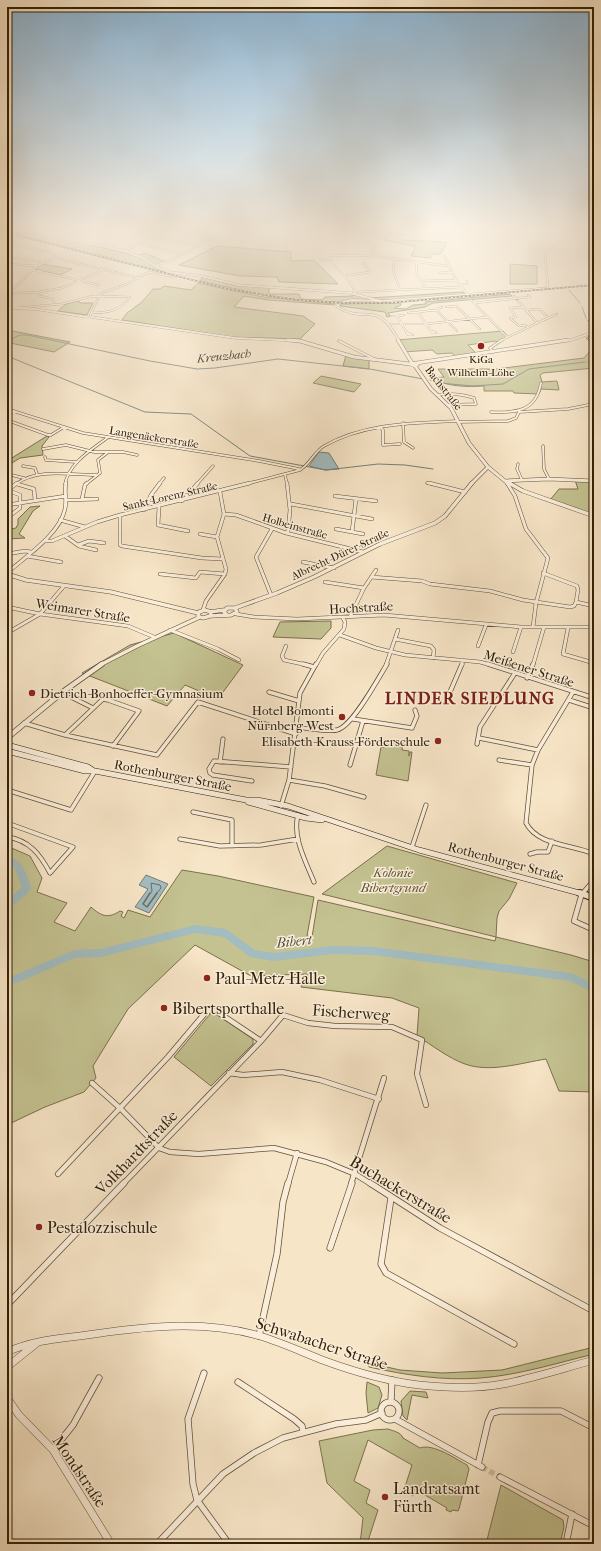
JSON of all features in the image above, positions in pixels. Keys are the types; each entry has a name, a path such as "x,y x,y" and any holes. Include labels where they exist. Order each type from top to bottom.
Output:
{"main road":[{"name":"Rothenburger Straße","path":"7,745 88,767 95,771"},
{"name":"Rothenburger Straße","path":"7,751 85,771 95,771 246,800 256,805 280,808 412,847 582,893 594,898"}],"street":[{"path":"53,300 55,305"},
{"path":"7,308 55,305 78,300"},
{"path":"90,316 97,300"},
{"path":"90,316 112,312 127,300"},
{"name":"Bachstraße","path":"346,300 339,303 337,307 345,312 375,314 384,318 389,324 411,363"},
{"path":"471,300 507,336"},
{"path":"474,303 502,300"},
{"path":"518,300 537,323"},
{"path":"447,307 461,305"},
{"path":"456,306 480,329"},
{"path":"408,313 436,310 442,307"},
{"path":"523,307 510,308 516,317 510,318 518,326 524,325 528,327"},
{"path":"16,308 90,316 235,338 300,341 342,354 377,361 418,364 570,340 594,332"},
{"path":"526,310 539,309 549,318"},
{"path":"436,310 457,331"},
{"path":"418,312 431,331"},
{"path":"492,352 490,348 507,336 557,314"},
{"path":"390,316 404,315"},
{"path":"397,316 408,333"},
{"path":"389,324 426,324 487,316"},
{"path":"339,341 377,361"},
{"path":"411,363 415,366 418,364"},
{"name":"Bachstraße","path":"415,366 425,378 431,389 447,405 458,422"},
{"path":"300,470 315,452 325,446 358,432 380,426 508,421 516,418 519,412 537,396 541,391 541,383"},
{"path":"437,395 458,395 471,397 474,398 476,404 447,405"},
{"path":"491,412 519,412 572,408 593,404"},
{"name":"Langenäckerstraße","path":"7,409 64,427 107,438 251,460 300,470"},
{"path":"7,415 14,411"},
{"path":"7,420 48,435 51,435 64,427"},
{"path":"458,422 469,443 488,467 500,478 523,491 594,516"},
{"path":"404,424 404,442 413,448"},
{"path":"380,426 382,430 383,445 400,444"},
{"path":"7,574 45,541 65,511 65,486 67,474 77,462 107,438"},
{"path":"43,449 66,445 90,451 123,452 137,455"},
{"path":"543,446 544,469 549,479"},
{"path":"82,499 85,485 100,473 98,460 107,452"},
{"path":"45,458 77,462"},
{"path":"518,464 517,469 522,480"},
{"path":"24,466 36,468 38,474"},
{"path":"182,501 213,466"},
{"name":"Albrecht-Dürer-Straße","path":"226,612 230,607 235,608 271,595 334,568 380,544 424,528 444,517 488,467"},
{"name":"Sankt-Lorenz-Straße","path":"45,541 52,541 85,527 120,515 220,492 300,470"},
{"path":"7,474 24,478"},
{"path":"7,491 24,478 38,474 96,475"},
{"path":"285,475 290,490 291,504 290,520 288,531 286,533"},
{"path":"144,510 151,495 164,478"},
{"path":"505,480 549,479 594,481"},
{"path":"505,480 514,496 526,529 548,556 536,603 533,627"},
{"path":"427,483 465,492"},
{"path":"17,484 34,489 35,500"},
{"path":"7,491 20,495 20,508 7,518"},
{"path":"7,738 57,695 97,668 154,637 199,615 204,610 206,601 225,574 226,569 217,537 224,514 223,500 220,492"},
{"path":"335,496 376,501"},
{"path":"7,505 35,500 66,498 97,499"},
{"path":"352,532 356,499"},
{"path":"291,504 372,519"},
{"path":"159,507 158,525 188,531"},
{"name":"Holbeinstraße","path":"224,514 236,515 272,529 363,552"},
{"path":"120,515 119,538 120,545 122,546 202,558 222,559"},
{"path":"60,520 85,527"},
{"path":"271,595 256,557 272,529"},
{"path":"336,529 363,534"},
{"path":"200,534 217,537"},
{"path":"65,536 78,545 87,549 96,550"},
{"path":"78,545 89,541 104,543"},
{"path":"7,554 25,551 31,552"},
{"path":"27,556 61,562"},
{"path":"303,562 334,568"},
{"path":"350,616 364,588 376,570"},
{"path":"160,574 196,578 200,572 225,574"},
{"path":"371,577 496,592 536,603 570,607 574,606 578,590 577,586 543,573"},
{"path":"7,574 26,580 111,592 199,615 205,618 210,614 226,612 231,615 236,614 237,611 235,608"},
{"path":"325,582 364,588"},
{"path":"7,633 40,614 64,586"},
{"path":"576,602 594,606"},
{"name":"Weimarer Straße","path":"7,607 40,614 128,626 154,637"},
{"path":"204,610 210,614"},
{"name":"Hochstraße","path":"236,614 254,617 297,619 343,618 350,616 384,614 486,625 568,628 594,627"},
{"path":"280,808 289,780 302,688 326,649 340,635 345,627 343,618"},
{"path":"478,646 486,625"},
{"path":"513,652 521,627"},
{"path":"527,678 536,660 544,627"},
{"path":"568,628 563,654 594,663"},
{"path":"170,630 218,649 239,660"},
{"path":"297,726 337,730 346,726 353,719 388,662 398,630"},
{"name":"Meißener Straße","path":"340,635 391,652 433,658 480,662 594,698"},
{"path":"395,639 431,646 434,650 433,658"},
{"path":"286,646 282,656 284,660 314,667"},
{"path":"450,692 463,663 462,660"},
{"path":"477,744 480,727 515,673"},
{"path":"269,692 299,701"},
{"path":"573,692 538,750 532,765 526,824 534,835 584,849 594,854"},
{"path":"71,697 93,708"},
{"path":"65,735 103,699 108,700 139,711 113,746"},
{"path":"569,700 594,708"},
{"path":"24,723 65,735 157,755 198,702 296,734"},
{"path":"353,719 412,728 417,716 415,710"},
{"path":"350,765 363,721"},
{"path":"479,738 538,750"},
{"path":"220,762 223,739"},
{"path":"499,760 532,765"},
{"path":"252,780 213,775 210,773 211,764 214,762 220,762 291,767"},
{"name":"Rothenburger Straße","path":"7,790 71,810 95,771"},
{"path":"289,780 325,786 364,797"},
{"path":"412,847 426,805"},
{"path":"193,812 232,820 232,846"},
{"path":"299,813 295,820 298,839 314,882"},
{"path":"7,823 73,847 50,873 40,856 30,846 18,839 7,837"},
{"path":"180,839 220,846 232,846 261,845 298,839"},
{"path":"530,854 537,852 548,852 552,841"},
{"path":"594,880 582,893 574,921 594,930"},
{"path":"58,1174 121,1109 206,1012 211,1010 216,1011 261,1041"},
{"name":"Volkhardtstraße","path":"7,1305 261,1041 283,1015"},
{"name":"Fischerweg","path":"283,1015 289,1018 335,1026 392,1027 422,1040 417,1074 426,1105"},
{"path":"229,1073 243,1075 282,1072 320,1080 379,1099"},
{"path":"330,1248 379,1099 384,1078"},
{"path":"92,1083 121,1109 159,1148"},
{"name":"Buchackerstraße","path":"159,1148 170,1152 199,1154 274,1148 297,1153 355,1174 440,1228 590,1309"},
{"path":"259,1336 277,1254 283,1202 297,1153"},
{"path":"391,1198 381,1264 386,1273 514,1344"},
{"name":"Schwabacher Straße","path":"7,1352 22,1345 39,1341 106,1331 178,1326 217,1328 259,1336 336,1365 392,1380 430,1386 468,1387 502,1384 594,1360"},
{"name":"Schwabacher Straße","path":"9,1366 39,1341"},
{"path":"7,1372 9,1366"},
{"path":"204,1373 188,1419 193,1484 198,1500 229,1544"},
{"path":"53,1450 73,1424 99,1378"},
{"path":"391,1401 392,1380"},
{"path":"238,1382 294,1419 302,1426 303,1432"},
{"path":"391,1401 395,1403 398,1408 398,1415 395,1419 390,1421 382,1413 383,1406 387,1402 391,1401"},
{"name":"Mondstraße","path":"8,1403 53,1450 111,1544"},
{"path":"395,1419 480,1466 488,1422 492,1414 496,1412 561,1411 594,1428"},
{"path":"157,1544 223,1474 254,1453 283,1438 336,1424 366,1420 382,1413"},
{"path":"500,1477 594,1526"},
{"path":"566,1544 572,1514"}],"green space":[{"path":"143,300 240,300 234,307 303,316 315,324 300,339 231,337 122,320 127,313"},
{"path":"273,300 298,300 335,305"},
{"path":"305,300 346,300 337,302"},
{"path":"463,300 433,303 425,307 388,313 390,316 387,317 385,312 340,306 341,304 400,303 401,305 394,308 406,309 413,305 426,304 425,302"},
{"path":"77,301 81,303 93,303 87,315 58,311 66,304"},
{"path":"7,330 70,342 54,352 10,343 7,344"},
{"path":"503,331 508,337 498,343 496,341 468,345 476,353 455,356 452,353 437,354 432,350 404,352 397,340"},
{"path":"594,334 594,368 543,373 540,375 542,382 557,381 559,390 541,389 539,394 514,393 513,391 484,391 484,386 451,385 433,378 444,377 438,369 496,369 584,358 592,349 590,342 586,338"},
{"path":"346,355 369,360 369,369 343,366"},
{"path":"321,376 361,384 354,392 313,383"},
{"path":"133,432 152,437 145,442 122,438"},
{"path":"47,436 49,437 42,446 43,455 20,458 7,466 7,461"},
{"path":"575,480 594,481 594,515 550,500 559,489 578,489"},
{"path":"40,506 33,511 19,534 25,538 7,539 7,530 16,528 18,519 30,507"},
{"path":"331,621 331,628 321,639 273,637 280,622"},
{"path":"174,633 243,665 218,699 185,685 167,706 82,673 130,645"},
{"path":"386,740 403,742 402,750 409,751 409,756 410,752 412,752 408,781 376,775 381,747 384,747"},
{"path":"7,846 30,856 42,878 37,892 67,903 54,922 75,931 91,907 98,913 108,916 120,911 123,912 121,916 124,918 128,910 150,917 182,870 218,876 314,897 307,936 312,937 318,900 495,941 496,937 594,962 594,1092 559,1091 546,1059 516,1065 485,1068 465,1064 446,1055 417,1036 419,1008 392,998 301,987 308,974 251,976 195,945 128,1009 93,1066 96,1078 84,1092 45,1107 9,1124 7,1117"},
{"name":"Kolonie Bibertgrund","path":"387,846 517,883 509,899 499,911 496,937 322,894"},
{"path":"210,1014 216,1014 253,1039 253,1044 211,1086 174,1057"},
{"path":"594,1347 594,1354 524,1371 481,1378 453,1379 424,1377 369,1367 369,1363 400,1370 442,1373 502,1370"},
{"path":"367,1382 379,1387 382,1395 378,1408 368,1413 366,1393"},
{"path":"410,1391 426,1392 428,1398 412,1395 407,1420 403,1416 401,1401"},
{"path":"388,1429 399,1433 403,1438 420,1448 431,1448 444,1452 467,1465 469,1469 459,1509 458,1511 452,1510 451,1512 446,1510 447,1508 415,1489 413,1496 404,1490 412,1465 368,1440 354,1481 370,1490 366,1503 378,1510 367,1544 360,1544 363,1518 327,1483 319,1441 373,1430"},
{"path":"501,1485 563,1520 564,1527 560,1544 486,1544"}],"water":[{"path":"319,452 329,453 339,469 325,470 309,466"},
{"path":"146,875 168,884 149,913 135,907 148,889 139,885"}],"waterway":[{"path":"582,307 586,318"},
{"path":"587,320 594,325"},
{"name":"Kreuzbach","path":"7,341 20,335 27,335 150,361 197,369 215,368 278,359 370,369 423,379"},
{"path":"7,356 145,412 191,414 250,456 326,470 378,464 405,465 433,469"},
{"name":"Kreuzbach","path":"588,362 594,360"},
{"name":"Kreuzbach","path":"430,380 440,383 472,386 503,384 529,369 585,362"},
{"name":"Bibert","path":"7,859 12,861 18,867 23,875 27,888 7,905"},
{"name":"Bibert","path":"7,981 16,979 74,954 101,953 195,929 226,933 253,954 273,957 333,950 374,951 571,977 594,989"}],"tunnel":[{"path":"482,1467 500,1477"}],"railway":[{"path":"303,300 342,303 389,303 419,300"}],"place":[{"name":"KiGa Wilhelm-Löhe","path":"481,346"},
{"name":"Dietrich-Bonhoeffer-Gymnasium","path":"32,693"},
{"name":"Hotel Bomonti Nürnberg-West","path":"342,717"},
{"name":"Elisabeth-Krauss-Förderschule","path":"438,741"},
{"name":"Paul-Metz-Halle","path":"207,978"},
{"name":"Bibertsporthalle","path":"164,1008"},
{"name":"Pestalozzischule","path":"39,1227"},
{"name":"Landratsamt Fürth","path":"385,1497"}],"district":[{"name":"LINDER SIEDLUNG","path":"470,698"}]}
